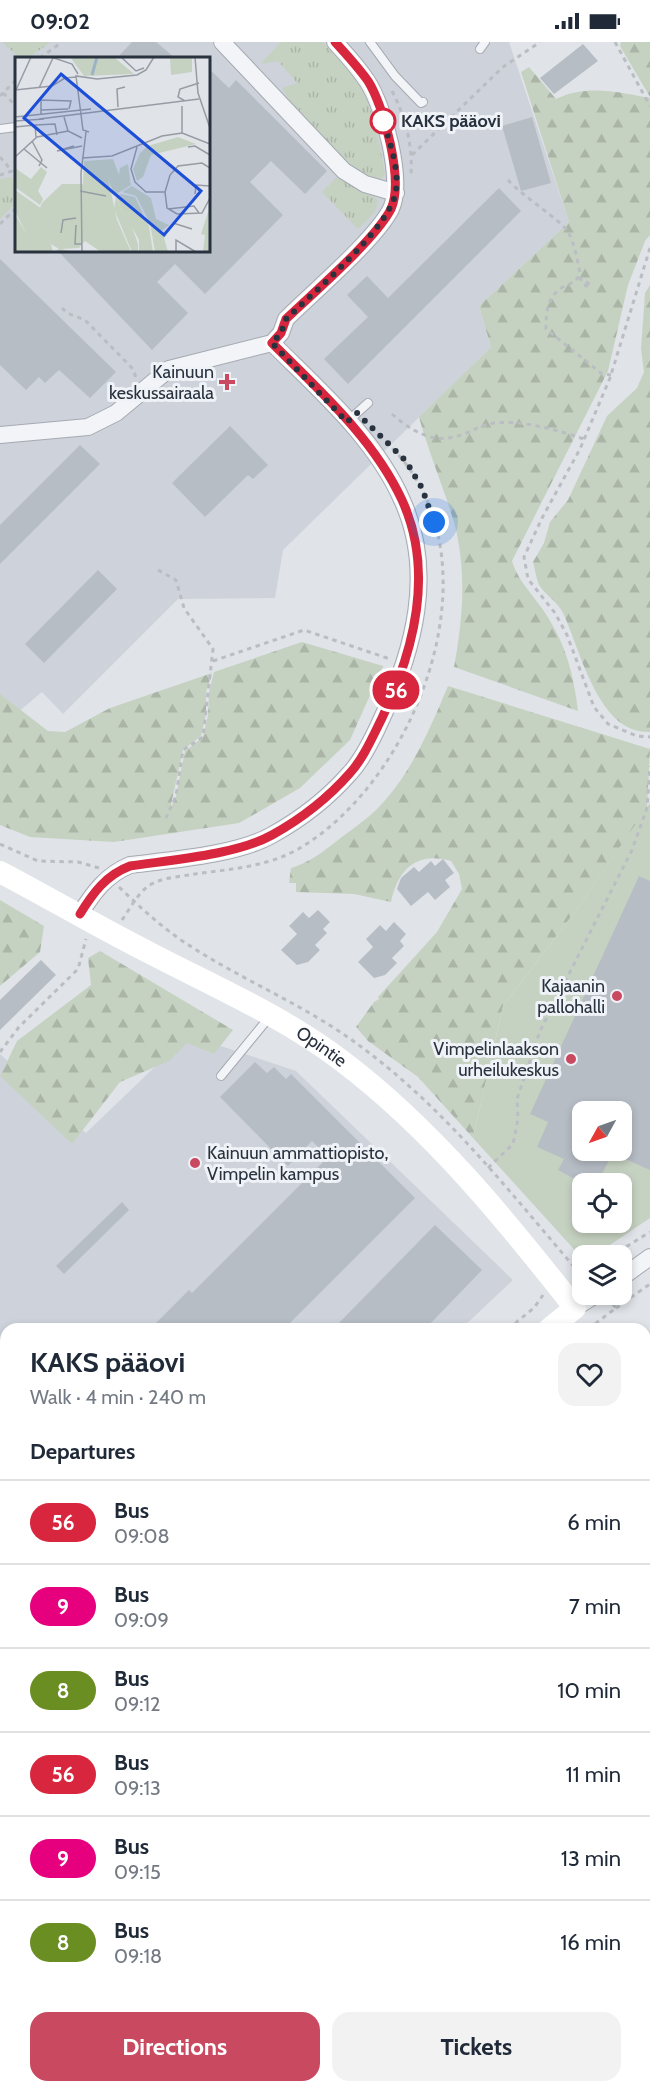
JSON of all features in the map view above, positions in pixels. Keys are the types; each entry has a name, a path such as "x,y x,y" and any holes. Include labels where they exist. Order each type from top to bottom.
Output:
{"street":[{"path":"222,42 344,171 365,184 396,193"},
{"path":"0,435 88,427 117,413 141,390 169,369 272,343 281,333 286,319 366,240 390,210 396,193 396,172 378,104 368,82 335,42"},
{"path":"84,923 93,892 119,870 130,866 229,849 270,837 315,808 351,772 377,729 401,679 419,605 420,563 412,526 392,479 372,448 272,343"},
{"name":"Opintie","path":"0,872 84,923 115,936 272,1015 341,1060 397,1107 453,1162 545,1289 575,1308"},
{"path":"632,1270 650,1257"},
{"path":"556,1323 580,1305"}],"lane":[{"path":"370,42 409,92 421,103 423,102"},
{"path":"0,129 15,127"},
{"path":"347,422 368,403"},
{"path":"220,1076 272,1015"}],"path":[{"path":"41,57 62,42"},
{"path":"412,155 503,67 540,42"},
{"path":"615,42 650,106"},
{"path":"15,81 2,95 15,105"},
{"path":"0,157 12,171 0,175"},
{"path":"508,180 520,194 567,230 574,244 579,277"},
{"path":"0,224 15,209"},
{"path":"650,248 611,375 584,439 524,557 528,579 555,613 594,707 608,724 637,736 650,737"},
{"path":"579,277 583,280"},
{"path":"579,277 560,288 546,307 546,329 602,374 611,375"},
{"path":"62,308 67,313 85,320 133,369 135,384 141,390"},
{"path":"392,414 412,431 430,436 453,438 494,423 540,427 584,439"},
{"path":"135,902 146,887 162,879 250,866 274,860 320,836 360,800 390,757 403,733 428,671 438,638 444,600 442,564 434,522 422,488 406,461 390,445"},
{"path":"158,570 176,580 184,608 213,649 203,737 183,750 176,796 166,818"},
{"path":"213,661 304,630 428,671"},
{"path":"488,1168 513,1144 518,1119 517,1099 540,1031 632,850 647,808 650,766"},
{"path":"0,1052 19,1027 78,969 84,923"},
{"path":"629,1245 650,1232"},
{"path":"515,1323 534,1308 545,1289 572,1270"},
{"path":"596,1323 650,1284"}],"shaded area":[{"name":"Kainuun keskussairaala","path":"0,42 509,42 569,222 479,306 491,347 283,550 275,598 178,599 63,714 42,692 5,723 0,718"},
{"name":"Kainuun ammattiopisto, Vimpelin kampus","path":"188,1035 296,1071 513,1280 467,1323 0,1323 0,1054 86,1133"}],"green space":[{"path":"2,42 51,42 29,57 19,57"},
{"path":"281,42 323,42 356,78 364,92 374,122 385,174 381,179 375,180 350,167 296,113 282,88 297,83 278,61 260,64"},
{"path":"621,42 650,42 650,97 620,46"},
{"path":"529,67 556,99 567,94 591,91 615,92 650,98 650,235 645,241 628,285 608,371 512,561 519,577 544,611 561,641 572,675 578,711 454,667 460,631 461,558 454,522 419,417 491,347 479,306 569,222 521,72"},
{"path":"338,176 373,195 378,201 375,212 358,229 322,192"},
{"path":"11,177 15,182 15,204 0,219 0,179"},
{"path":"650,285 650,732 632,729 617,720 604,705 585,668 563,613 539,585 533,562 544,543 550,522 568,500 607,416 637,388 644,372 641,349 645,293"},
{"path":"302,642 383,666 350,740 300,788 239,823 114,842 30,837 0,825 0,694 48,731 65,732 110,708 212,673 206,692 206,714 201,736 183,750 170,809 176,796 185,751 203,737 214,672"},
{"path":"448,686 650,749 647,808 580,905 503,1006 473,1138 418,1077 368,1041 356,1027 374,1002 379,999 378,997 437,932 462,889 459,874 451,861 428,859 410,866 398,881 391,902 354,894 296,892 296,883 289,883 291,868 310,860 327,848 369,817 390,795 419,750"},
{"name":"Vimpelinlaakson urheilukeskus","path":"650,803 650,1218 632,1230 632,1173 572,1173 572,1233 628,1233 610,1245 572,1245 572,1247 473,1138 503,1006 580,905"},
{"path":"0,900 44,926 40,952 0,986"},
{"path":"100,951 233,1030 214,1054 187,1043 169,1061 120,1082 72,1144 0,1076 17,1041 91,985 88,958"}],"building":[{"path":"132,42 156,42 174,57 118,57"},
{"path":"583,44 598,61 554,94 540,78"},
{"path":"210,70 229,88 236,80 327,171 305,194 271,161 250,182 283,215 205,294 175,264 157,282 188,313 152,350 59,252 210,252"},
{"path":"532,117 551,183 521,191 502,126"},
{"path":"499,188 521,211 348,384 324,359 368,317 347,295 367,276 388,298"},
{"path":"0,259 116,372 90,398 59,370 45,383 39,377 26,390 0,365"},
{"path":"230,426 268,465 253,479 248,475 205,517 172,483"},
{"path":"80,445 100,464 0,564 0,525"},
{"path":"98,570 117,589 44,663 25,644"},
{"path":"443,859 454,873 445,880 450,887 435,900 428,892 411,906 397,889 401,878 414,867 419,872 431,861 435,866"},
{"name":"Kajaanin pallohalli","path":"639,876 650,881 650,1170 630,1161 632,1161 632,1101 572,1101 572,1161 608,1161 602,1173 572,1173 572,1178 558,1170 564,1159 537,1147 548,1122 530,1114"},
{"path":"318,910 330,922 323,929 327,933 315,945 320,950 308,962 297,965 281,950 297,934 289,926 303,912 309,918"},
{"path":"394,922 406,934 400,941 404,946 392,958 397,963 385,975 374,978 358,962 373,947 366,939 380,925 386,931"},
{"path":"41,960 56,975 0,1030 0,1000"},
{"path":"255,1062 267,1073 274,1067 286,1079 291,1074 415,1198 290,1323 156,1323 189,1290 192,1293 328,1157 312,1141 288,1166 220,1097"},
{"path":"122,1202 129,1210 64,1274 56,1266"},
{"path":"435,1225 482,1270 431,1323 339,1323"}],"bus line":[{"name":"56","path":"80,914 93,892 119,870 130,866 229,849 270,837 315,808 351,772 377,729 401,679 419,605 420,584 420,563 404,502 372,448 272,343 281,333 286,319 366,240 390,210 396,193 396,172 378,104 368,82 335,42"}],"place":[{"name":"KAKS pääovi","path":"383,121"},
{"name":"Kainuun keskussairaala","path":"227,382"},
{"name":"Kajaanin pallohalli","path":"617,996"},
{"name":"Vimpelinlaakson urheilukeskus","path":"571,1059"},
{"name":"Kainuun ammattiopisto, Vimpelin kampus","path":"195,1163"}],"route":[{"path":"383,121 382,118 396,172 396,193 390,210 366,240 286,319 281,333 272,343 347,422 357,413 406,461 422,488 434,522"}]}
